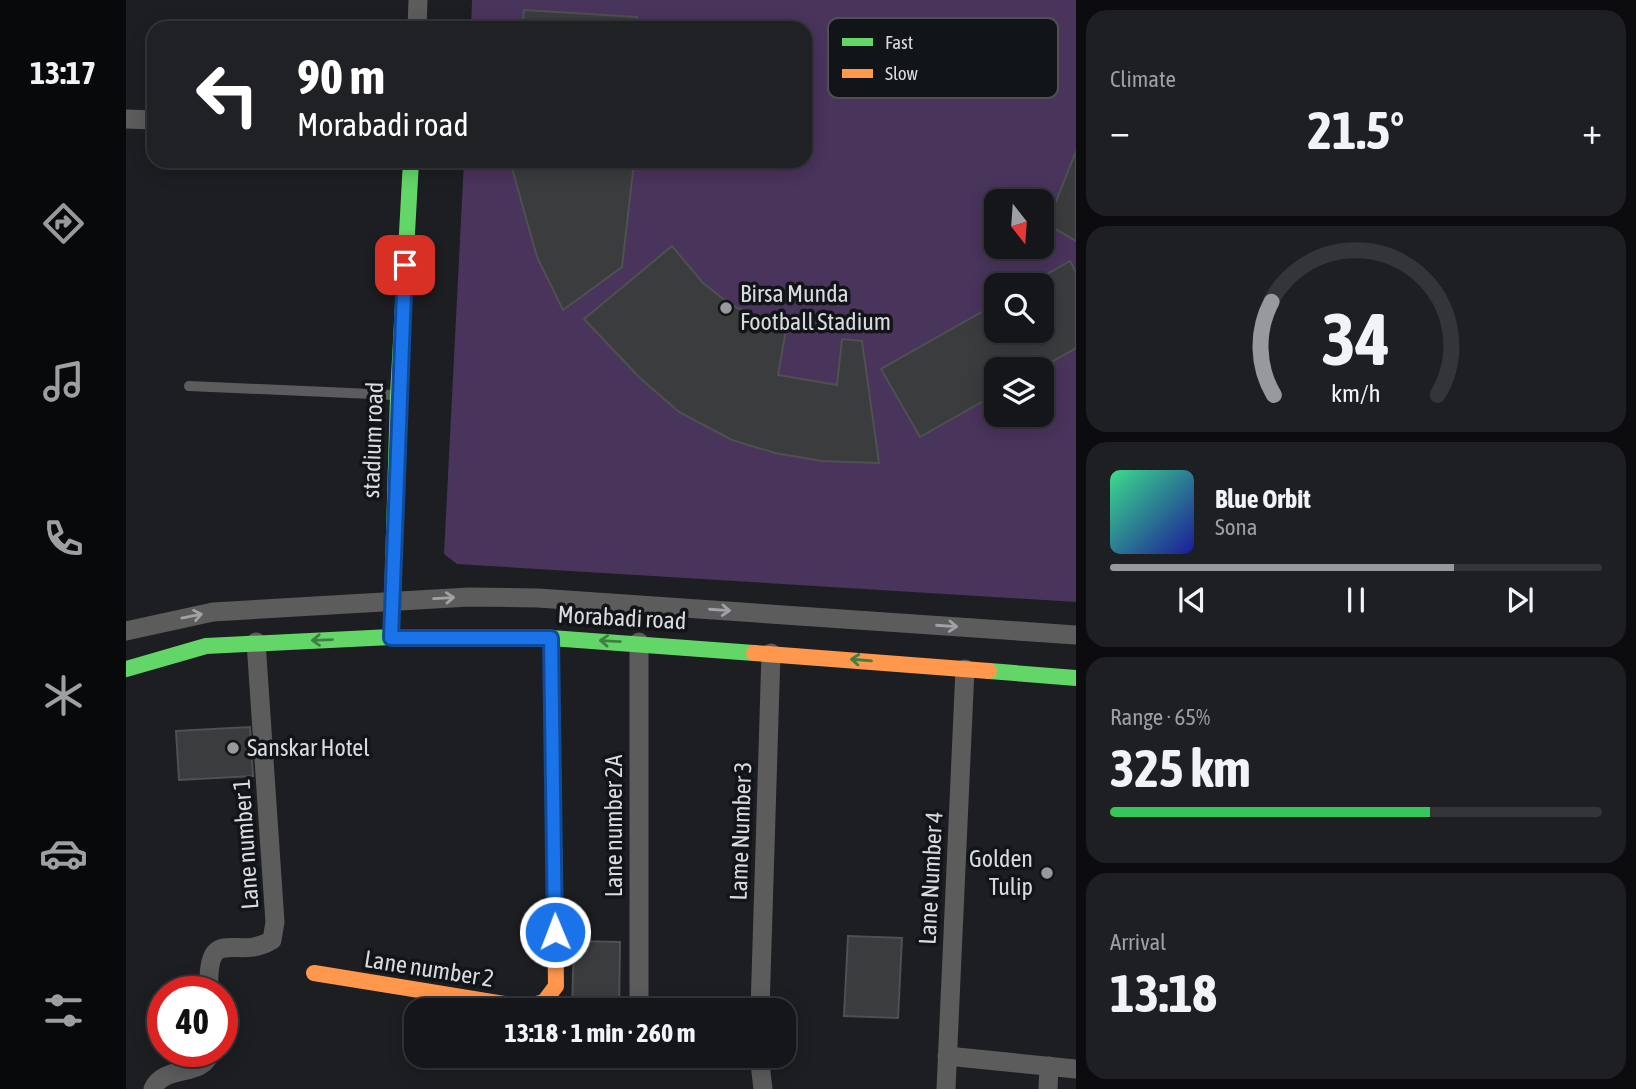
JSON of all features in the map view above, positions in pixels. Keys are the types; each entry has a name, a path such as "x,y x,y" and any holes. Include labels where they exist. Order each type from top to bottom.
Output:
{"street":[{"path":"417,21 418,0"},
{"path":"126,119 147,120"},
{"name":"stadium road","path":"391,638 398,396 411,168"},
{"name":"Morabadi road","path":"126,631 213,612 393,600 538,598 1076,635"},
{"name":"Morabadi road","path":"126,669 206,646 256,642 391,638 551,638 639,642 1076,678"},
{"name":"Lane number 2","path":"314,974 524,1007 539,1005 551,999 556,986 551,638"},
{"name":"Lane number 1","path":"208,976 208,964 215,953 226,947 261,948 272,940 275,922 256,642"},
{"name":"Lane number 2A","path":"639,642 639,998"},
{"name":"Lame Number 3","path":"760,998 771,653"},
{"name":"Lane Number 4","path":"946,1089 965,669"},
{"path":"947,1056 1076,1069"},
{"path":"1048,1089 1049,1066"},
{"path":"153,1089 157,1080 196,1067"},
{"path":"761,1068 763,1089"}],"lane":[{"path":"189,386 398,396"}],"shaded area":[{"name":"Birsa Munda Football Stadium","path":"472,0 1076,0 1076,602 457,564 444,554 464,168 812,168 812,21 471,21"}],"building":[{"path":"524,10 637,17 636,21 523,21"},
{"path":"1076,151 1076,241 1054,228 1054,206"},
{"path":"512,168 632,168 622,267 563,310 537,257"},
{"path":"672,246 703,283 731,305 786,330 778,375 837,385 842,339 862,341 879,463 822,461 775,453 732,440 679,412 640,378 584,319"},
{"path":"1070,261 1076,272 1076,348 1054,360 1054,357 984,357 984,401 920,437 881,369 984,311 984,343 1054,343 1054,273 1049,273"},
{"path":"250,727 253,776 179,780 176,731"},
{"path":"848,936 902,938 898,1018 844,1016"},
{"path":"574,941 620,942 619,998 572,998"}],"traffic: fast":[{"path":"391,637 398,395 411,168"},
{"path":"126,669 206,646 391,637 551,638 754,653"},
{"path":"551,638 553,770"},
{"path":"989,671 1076,678"}],"traffic: slow":[{"path":"754,653 989,671"},
{"path":"314,973 524,1007 544,1002 556,986 553,770"}],"place":[{"name":"Birsa Munda Football Stadium","path":"726,308"},
{"name":"Sanskar Hotel","path":"233,748"},
{"name":"Golden Tulip","path":"1047,873"}],"route":[{"path":"405,265 391,638 551,638 555,932"}]}
